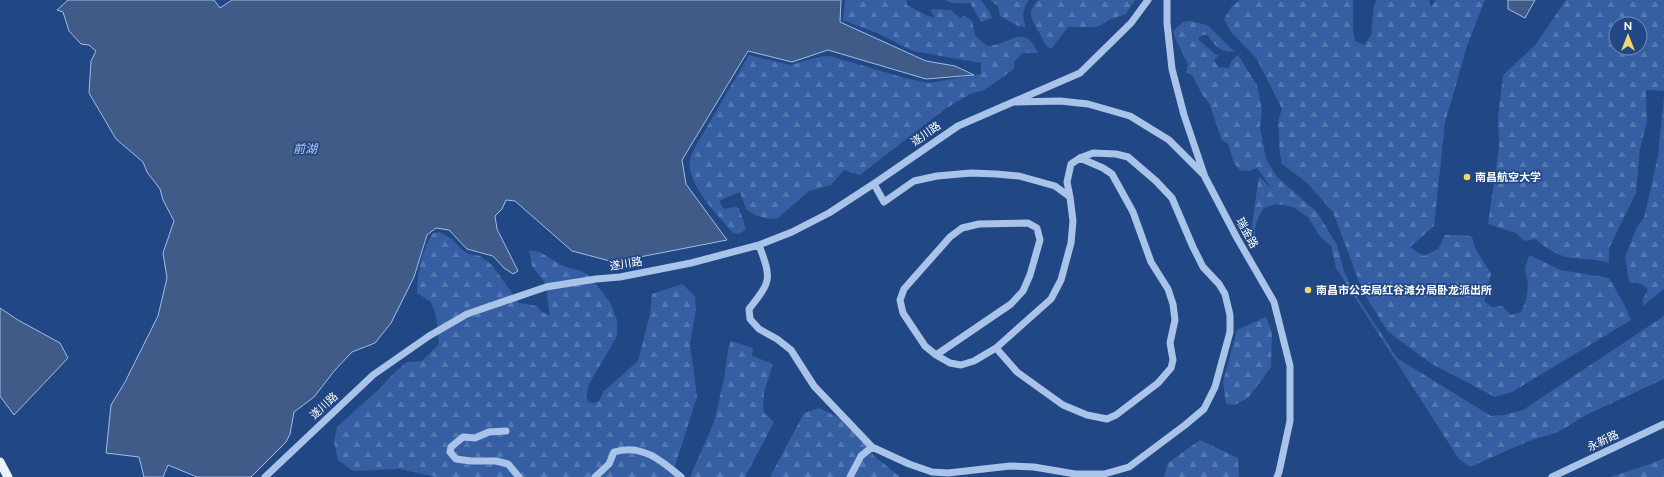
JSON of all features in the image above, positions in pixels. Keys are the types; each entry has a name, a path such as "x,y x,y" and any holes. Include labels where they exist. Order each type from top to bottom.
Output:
{"main road":[{"path":"0,462 8,477"}],"street":[{"name":"遂川路","path":"265,477 373,375 429,336 461,318 546,287 629,275 691,262 759,245 792,232 829,213 958,126 1080,72 1131,23 1148,0"},
{"name":"瑞金路","path":"1167,0 1168,35 1172,68 1184,116 1205,177 1237,238 1274,302 1290,366 1290,421 1277,477"},
{"name":"遂川路","path":"1012,102 1060,101 1088,104 1130,116 1169,140 1205,177"},
{"path":"759,245 768,276 766,288 749,309 750,319 759,329 777,339 791,350 814,386 872,446 909,464 932,472 948,473 1010,466 1034,467 1075,474 1105,476 1129,467 1186,425 1204,409 1215,387 1227,346 1230,332 1230,315 1225,294 1219,284 1203,267 1193,247 1180,214 1172,198 1167,192 1128,158 1116,154 1094,153 1080,158 1071,164 1067,182 1074,221 1071,242 1061,280 1051,299 996,348 974,361 961,365 950,363 936,355 925,346 903,313 900,300 904,289 950,237 962,228 979,224 1028,223 1036,228 1040,240 1030,275 1023,291 1011,304 936,355"},
{"path":"996,348 1017,372 1063,405 1087,415 1107,419 1116,415 1158,383 1171,368 1173,360 1170,343 1175,320 1173,304 1168,289 1151,262 1134,212 1112,174 1103,168 1080,158"},
{"path":"874,184 884,202 914,181 937,176 971,173 996,174 1019,176 1055,186 1070,197"},
{"name":"永新路","path":"1552,477 1664,424"},
{"path":"506,431 489,432 475,438 463,437 451,446 450,452 456,459 471,461 496,461 508,464 519,477"},
{"path":"850,477 862,456 872,446"},
{"path":"595,477 609,464 614,452 634,449 649,453 681,477"}],"green space":[{"path":"845,0 906,0 907,5 935,18 930,9 951,10 960,18 965,16 972,21 975,35 987,46 1022,37 1028,38 1038,53 1022,53 1014,62 1014,69 984,90 970,94 945,109 860,175 844,170 831,185 809,191 778,218 768,219 755,215 746,209 740,192 719,201 724,209 734,207 739,208 746,229 739,234 733,233 701,194 692,177 690,163 694,149 749,55 790,65 823,56 833,57 905,78 929,83 981,74 981,63 913,51 877,33 843,20"},
{"path":"945,0 981,0 992,18 981,22 970,3 964,4"},
{"path":"990,0 1029,0 1023,13 1026,27 1018,26 1000,16 998,6"},
{"path":"1038,0 1135,0 1126,14 1111,19 1097,27 1068,27 1051,49 1044,43 1033,21 1031,13"},
{"path":"1240,0 1353,0 1353,29 1355,41 1364,45 1371,35 1374,5 1377,0 1429,0 1431,7 1436,0 1485,0 1467,46 1445,123 1434,226 1410,247 1424,256 1438,249 1445,235 1462,235 1472,237 1475,248 1491,274 1484,301 1492,307 1502,306 1511,315 1521,312 1526,301 1528,284 1525,269 1529,255 1561,270 1609,278 1624,304 1631,320 1512,392 1495,397 1432,364 1388,332 1362,290 1333,212 1306,182 1282,164 1278,121 1282,109 1257,59 1231,32 1224,19 1232,6"},
{"path":"1566,0 1664,0 1664,91 1646,90 1647,121 1640,149 1636,193 1609,248 1609,263 1599,260 1562,256 1535,239 1524,241 1516,233 1488,224 1499,147 1498,118 1503,75 1536,44"},
{"path":"1190,21 1207,25 1235,52 1226,51 1219,48 1213,43 1208,35 1202,35 1198,39 1216,55 1220,54 1214,60 1218,67 1229,68 1232,60 1238,55 1257,85 1262,110 1260,127 1266,159 1277,177 1317,212 1337,245 1344,271 1352,289 1397,358 1491,416 1504,415 1523,410 1664,316 1664,379 1588,414 1558,432 1529,441 1470,467 1459,459 1336,268 1331,246 1321,238 1308,217 1293,207 1277,204 1264,208 1262,211 1256,226 1256,239 1251,231 1259,176 1272,189 1257,168 1249,171 1240,170 1234,163 1228,144 1222,140 1209,103 1202,94 1192,75 1186,73 1188,64 1173,31 1183,22"},
{"path":"1664,95 1664,289 1643,306 1643,299 1648,290 1642,284 1629,282 1625,257 1637,227 1644,218 1658,156"},
{"path":"439,232 452,239 461,249 469,254 480,256 492,265 519,303 537,306 541,311 550,316 545,283 532,266 529,250 540,252 563,266 581,271 589,276 610,302 617,320 617,336 589,384 586,396 588,402 595,403 600,400 603,392 638,361 650,314 652,294 682,284 695,296 696,309 690,344 697,397 675,466 681,477 436,477 399,469 353,471 338,460 334,442 337,427 407,362 422,361 439,344 436,315 431,302 417,293 419,270 423,254 433,233"},
{"path":"1266,317 1272,333 1271,367 1249,397 1235,405 1226,404 1223,382 1237,330"},
{"path":"731,341 753,348 752,356 773,364 764,392 763,412 774,422 745,477 690,477 714,422"},
{"path":"819,408 856,426 873,455 900,477 770,477 804,413"},
{"path":"1200,440 1238,458 1239,477 1164,477 1168,463"},
{"path":"1664,458 1664,477 1610,477 1650,464"}],"water":[{"name":"前湖","path":"68,0 214,0 220,8 232,0 841,0 840,22 926,61 955,66 974,75 926,79 828,50 792,62 748,51 682,160 686,184 727,240 614,262 572,251 515,201 506,200 502,209 495,216 497,229 518,271 513,274 504,268 493,256 467,249 449,230 436,228 427,235 414,277 391,323 375,343 352,352 335,370 314,397 294,412 290,434 286,442 251,477 197,477 168,465 163,477 144,477 139,457 106,453 111,405 125,382 158,316 167,278 163,253 174,221 163,200 160,189 147,172 143,162 116,139 89,93 91,61 96,51 89,45 81,44 69,31 63,12 57,10"},
{"path":"1508,0 1535,0 1525,18 1508,9"},
{"path":"0,308 18,320 60,343 68,358 14,415 0,396"}],"place":[{"name":"南昌航空大学","path":"1467,177"},
{"name":"南昌市公安局红谷滩分局卧龙派出所","path":"1308,290"}]}
